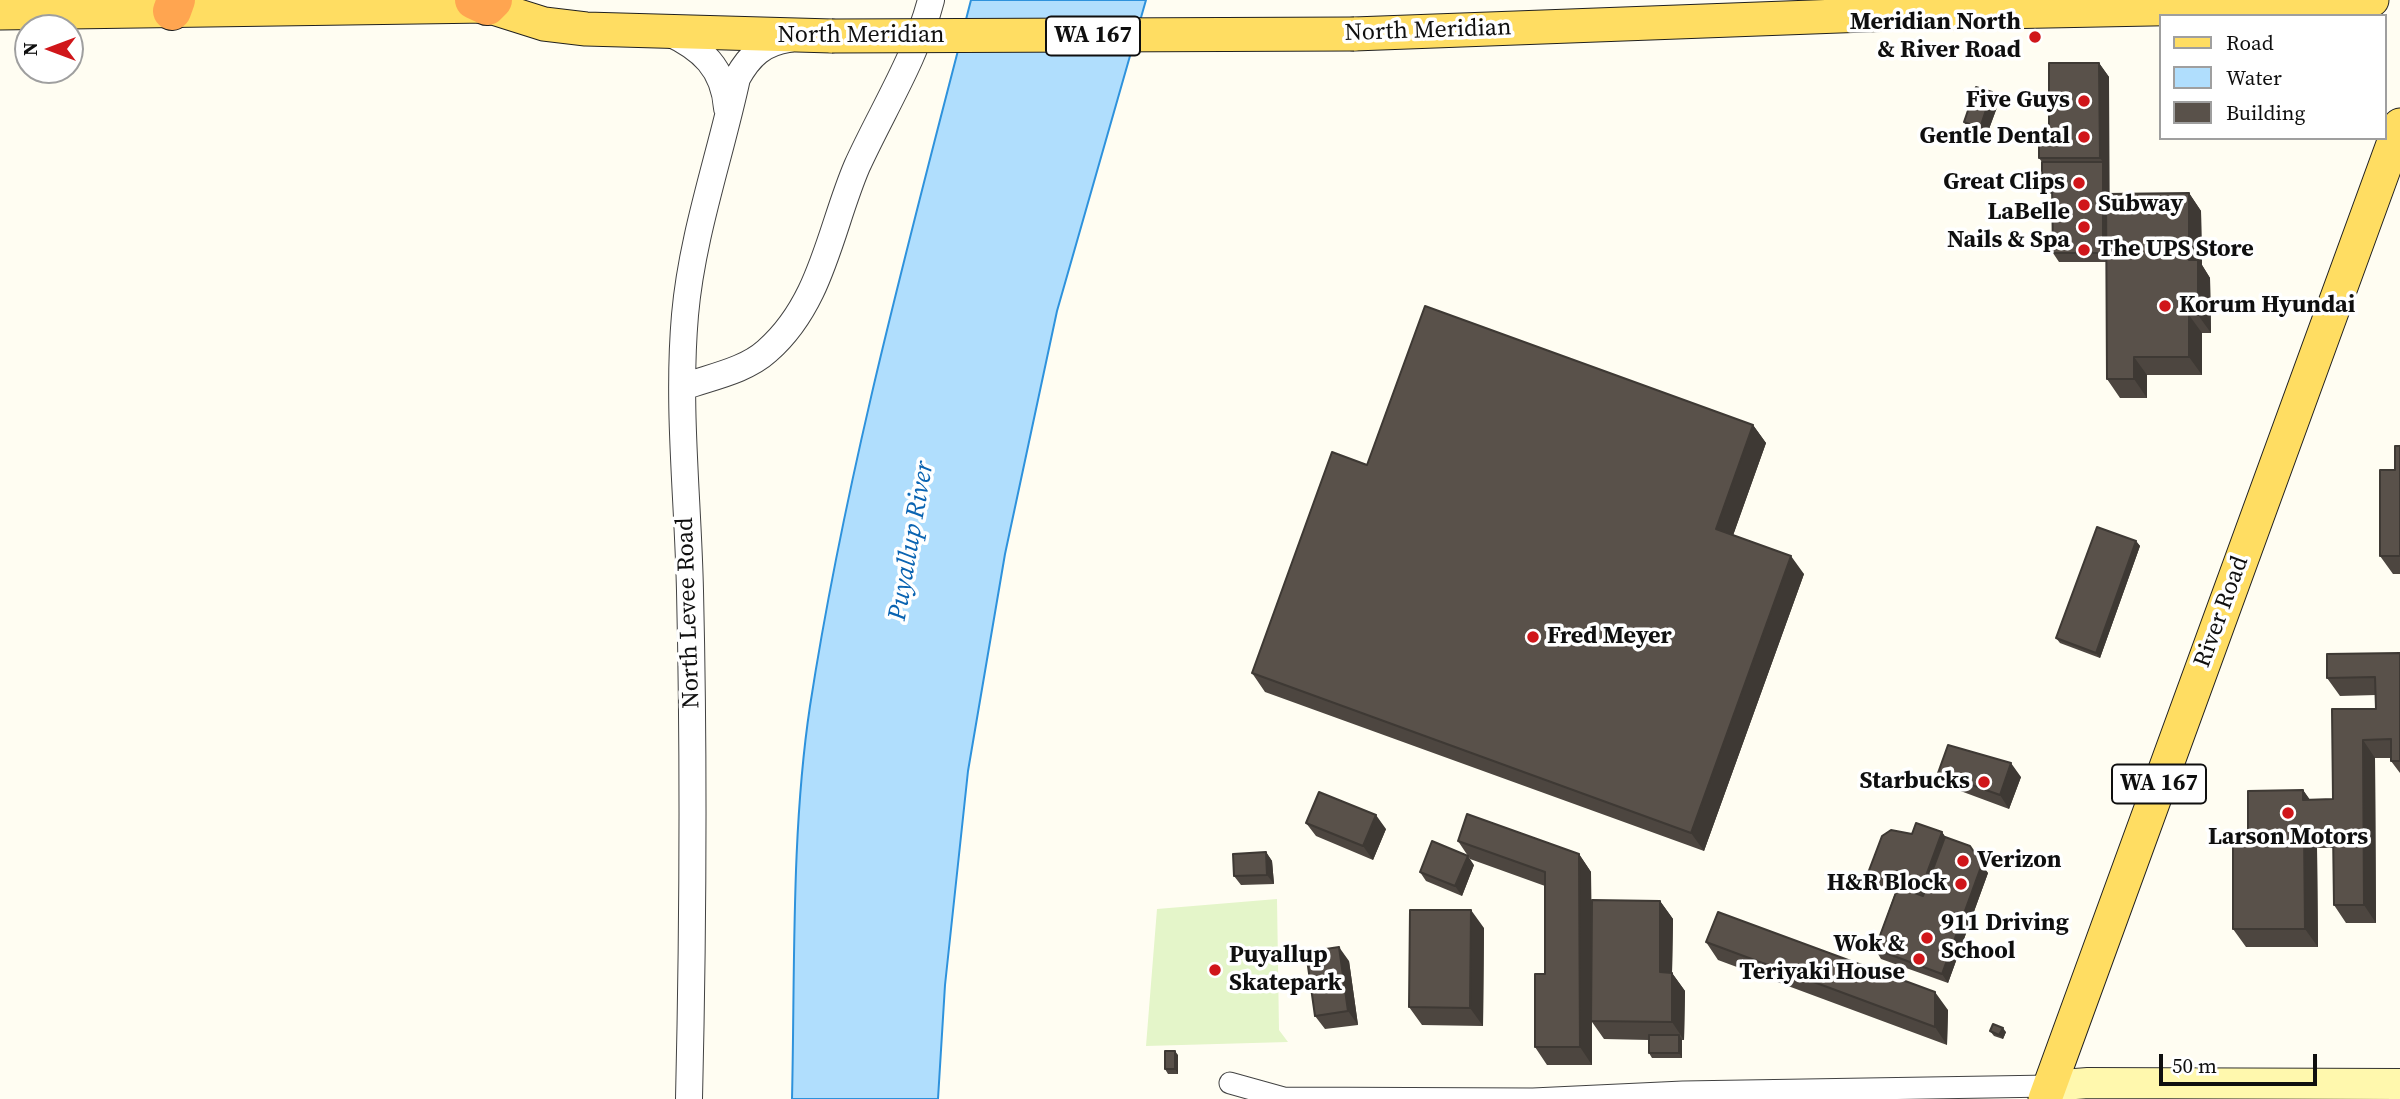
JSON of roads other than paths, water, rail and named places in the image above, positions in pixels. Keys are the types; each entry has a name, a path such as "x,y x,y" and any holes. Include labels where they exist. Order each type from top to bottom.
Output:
{"main road":[{"name":"North Meridian","path":"3,12 174,5 491,1 544,24 667,32 818,36 1354,34 1893,14 2255,8 2372,0"},
{"name":"WA 167","path":"2255,8 2308,14"},
{"name":"River Road","path":"2048,1092 2400,125"},
{"name":"WA 167","path":"2364,224 2377,140"},
{"path":"2048,1092 2088,1083 2400,1084"}],"street":[{"path":"683,387 750,363 766,352 784,333 804,304 820,274 856,170 923,29 931,0"},
{"path":"667,32 692,43 717,69 726,89 726,131"},
{"path":"726,131 737,78 748,59 762,47 776,41 818,36"},
{"name":"North Levee Road","path":"689,1099 694,910 690,588 683,387 685,316 692,267 726,131"},
{"path":"1230,1083 1284,1098 1519,1099 1684,1092 2048,1092"}],"water":[{"name":"Puyallup River","path":"971,0 1146,0 1057,311 1005,554 968,771 945,985 938,1099 792,1099 797,852 810,706 861,439"}],"place":[{"name":"Meridian North & River Road","path":"2035,37"},
{"name":"Five Guys","path":"2084,101"},
{"name":"Gentle Dental","path":"2084,137"},
{"name":"Great Clips","path":"2079,183"},
{"name":"Subway","path":"2084,205"},
{"name":"LaBelle Nails & Spa","path":"2084,227"},
{"name":"The UPS Store","path":"2084,250"},
{"name":"Korum Hyundai","path":"2165,306"},
{"name":"Fred Meyer","path":"1533,637"},
{"name":"Starbucks","path":"1984,782"},
{"name":"Larson Motors","path":"2288,813"},
{"name":"Verizon","path":"1963,861"},
{"name":"H&R Block","path":"1961,884"},
{"name":"911 Driving School","path":"1927,938"},
{"name":"Wok & Teriyaki House","path":"1919,959"},
{"name":"Puyallup Skatepark","path":"1215,970"}]}
